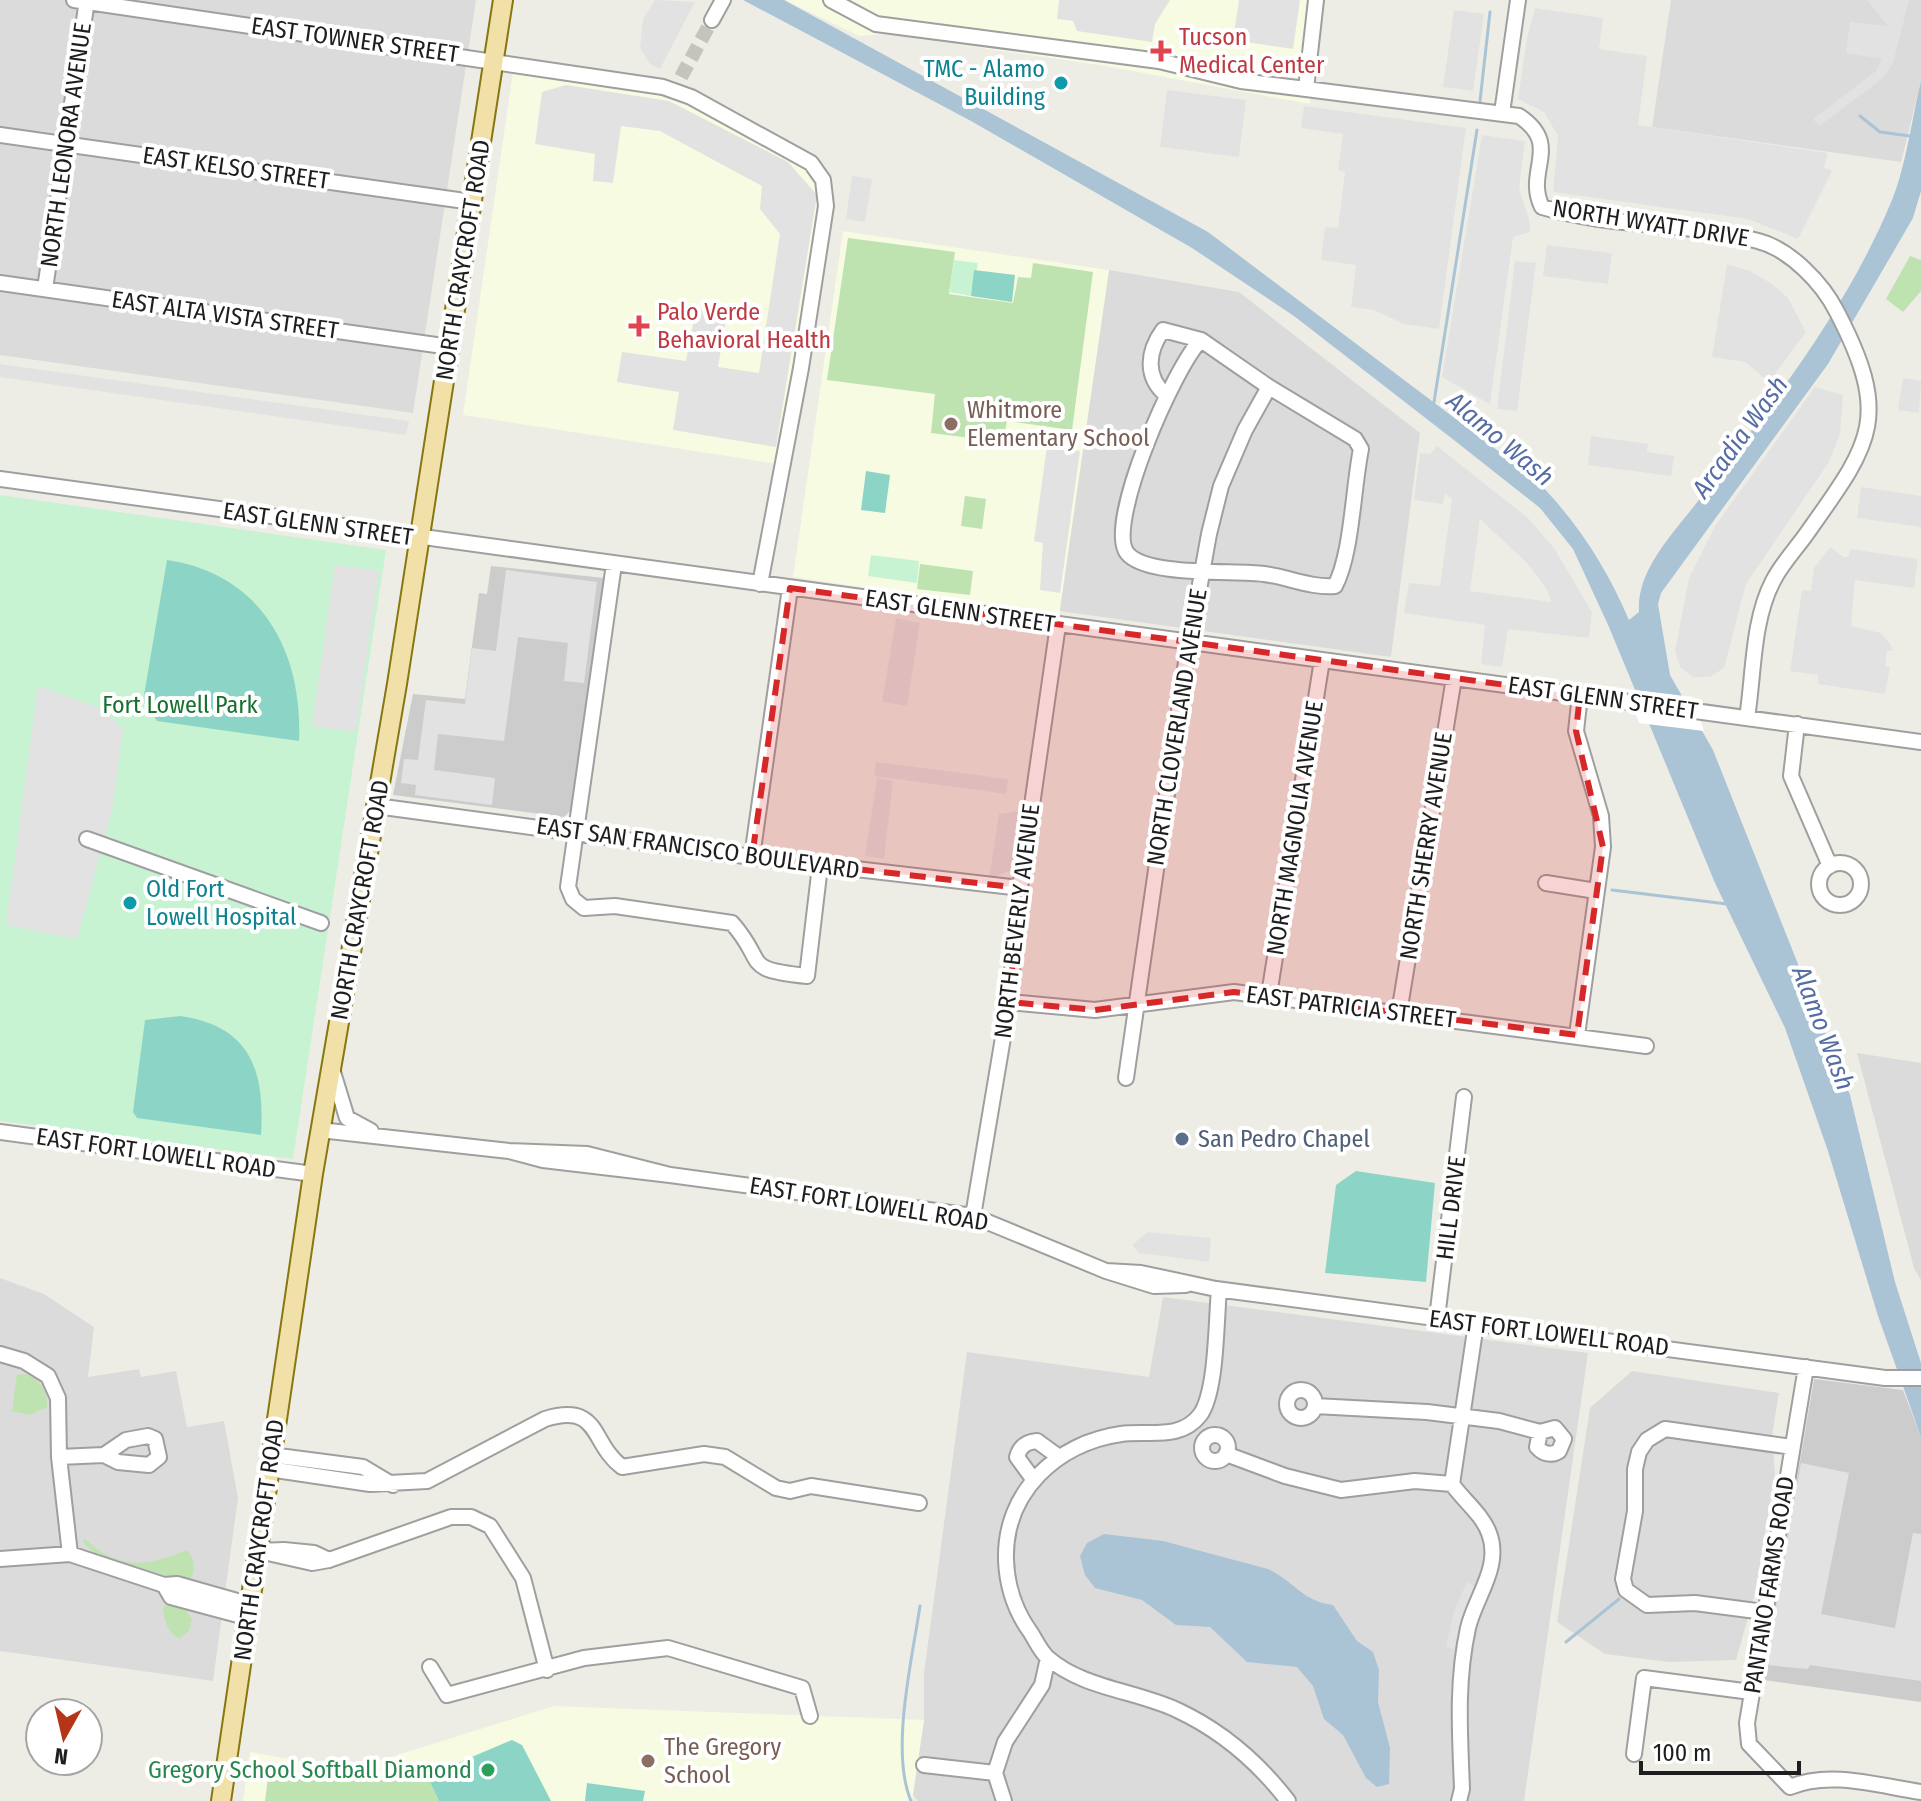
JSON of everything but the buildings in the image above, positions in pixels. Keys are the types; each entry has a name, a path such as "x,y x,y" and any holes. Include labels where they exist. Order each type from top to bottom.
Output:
{"main road":[{"name":"NORTH CRAYCROFT ROAD","path":"221,1801 313,1174 420,538 503,0"}],"street":[{"name":"NORTH WYATT DRIVE","path":"831,0 876,24 1159,61 1241,81 1519,116 1536,128 1542,144 1536,196 1542,207 1760,241 1804,269 1832,302 1851,339 1869,390 1864,443 1852,469 1773,581 1762,611 1747,718"},
{"path":"1306,89 1316,0"},
{"path":"1502,113 1518,0"},
{"name":"EAST TOWNER STREET","path":"82,1 651,85 678,84 811,163 823,180 826,206 760,584"},
{"name":"NORTH LEONORA AVENUE","path":"45,289 67,144 82,1"},
{"path":"712,20 722,3"},
{"name":"EAST KELSO STREET","path":"0,135 472,202"},
{"name":"EAST ALTA VISTA STREET","path":"0,283 450,347"},
{"path":"1166,395 1154,385 1150,370 1153,344 1163,330 1201,340 1269,387 1355,439 1361,449 1352,492 1344,569 1335,586 1319,587 1261,574 1142,564 1127,553 1122,540 1125,516 1149,433 1187,353 1201,340"},
{"name":"NORTH CLOVERLAND AVENUE","path":"1126,1078 1202,571 1221,486 1245,430 1269,387"},
{"name":"EAST GLENN STREET","path":"0,479 1921,742"},
{"path":"614,564 568,887 573,899 584,908 615,906 732,923 742,935 756,963 768,972 807,976 820,866"},
{"path":"752,857 790,588"},
{"name":"NORTH BEVERLY AVENUE","path":"973,1216 1009,1002 1020,888 1058,625"},
{"name":"NORTH MAGNOLIA AVENUE","path":"1269,995 1322,660"},
{"name":"NORTH SHERRY AVENUE","path":"1399,1013 1454,678"},
{"path":"1577,1035 1603,847 1601,816 1576,731 1580,695"},
{"path":"1797,724 1791,776 1830,866"},
{"name":"EAST SAN FRANCISCO BOULEVARD","path":"376,806 575,830 820,866 1020,888"},
{"path":"87,839 321,923"},
{"path":"1546,883 1596,891"},
{"name":"EAST PATRICIA STREET","path":"1009,1002 1095,1010 1234,992 1646,1046"},
{"path":"331,1066 347,1118 391,1138"},
{"name":"HILL DRIVE","path":"1437,1318 1464,1097"},
{"name":"EAST FORT LOWELL ROAD","path":"320,1130 509,1151 543,1160 973,1216 1106,1271 1141,1273 1186,1285 1918,1381"},
{"name":"EAST FORT LOWELL ROAD","path":"0,1132 313,1174"},
{"path":"1219,1290 1208,1397 1200,1415 1183,1428 1164,1434 1125,1433 1089,1439 1059,1457 1033,1479 1018,1502 1006,1557 1009,1589 1021,1620 1048,1658 1074,1674 1176,1709 1213,1729 1236,1745 1288,1801"},
{"path":"1452,1484 1476,1324"},
{"path":"0,1354 24,1361 48,1376 58,1398 59,1457 70,1554"},
{"name":"PANTANO FARMS ROAD","path":"1790,1787 1749,1744 1747,1723 1806,1367"},
{"path":"1315,1406 1463,1417 1540,1432"},
{"path":"270,1462 363,1467 393,1485 427,1481 545,1419 565,1413 581,1416 612,1460 622,1467 704,1454 725,1457 776,1488 790,1491 811,1486 919,1503"},
{"path":"1764,1612 1695,1603 1647,1605 1631,1596 1623,1579 1635,1511 1635,1469 1639,1452 1647,1440 1665,1429 1792,1447"},
{"path":"1033,1479 1021,1467 1019,1449 1027,1442 1037,1441 1059,1457"},
{"path":"1226,1454 1285,1476 1341,1490 1415,1481 1452,1484 1479,1515 1490,1535 1491,1560 1486,1586 1469,1624 1458,1680 1462,1789 1459,1801"},
{"path":"59,1457 104,1455"},
{"path":"259,1551 312,1563 329,1560 451,1517 471,1517 490,1526 523,1578 547,1670"},
{"path":"0,1559 70,1554 164,1585 177,1584 250,1611"},
{"path":"430,1667 447,1695 584,1658 668,1648 802,1688 810,1716"},
{"path":"1004,1801 995,1773 1005,1742 1042,1685 1048,1658"},
{"path":"1634,1754 1644,1678 1751,1692"},
{"path":"924,1765 995,1773"},
{"path":"1780,1801 1790,1787 1807,1780 1828,1779 1921,1792"}],"highlighted area":[{"path":"790,588 1580,695 1576,731 1603,847 1577,1035 1234,992 1095,1010 1009,1002 1020,888 752,857"}],"shaded area":[{"path":"0,0 476,0 413,413 0,355"},
{"path":"655,0 695,2 660,69 649,63 640,48 643,19"},
{"name":"Tucson Medical Center","path":"785,0 1323,0 1310,104 1106,66 885,34 859,36"},
{"path":"1059,0 1170,0 1155,24 1152,42 1077,31 1073,21 1057,19"},
{"path":"1239,0 1300,0 1293,49 1233,40"},
{"path":"1671,0 1921,0 1921,81 1901,162 1652,127"},
{"path":"1867,0 1909,0 1893,63 1883,78 1819,126 1813,119 1876,71 1882,59 1846,53 1850,22 1888,26"},
{"path":"1535,8 1603,18 1599,49 1647,56 1638,125 1828,153 1824,167 1832,171 1798,239 1748,219 1553,192 1558,136 1544,112 1518,99"},
{"path":"1454,10 1484,14 1473,91 1443,87"},
{"name":"Palo Verde Behavioral Health","path":"513,72 665,93 805,167 817,183 817,237 778,464 463,415"},
{"path":"566,85 669,101 788,162 817,195 776,447 673,430 679,392 617,382 622,352 686,361 696,309 727,314 718,367 759,373 780,234 760,209 762,186 660,131 621,126 613,183 593,181 595,154 535,144 542,92"},
{"path":"1167,90 1246,100 1239,157 1160,147"},
{"path":"1304,106 1466,128 1439,329 1404,324 1374,310 1351,307 1356,265 1321,260 1325,227 1338,228 1345,172 1338,170 1343,134 1301,128"},
{"path":"1482,135 1525,141 1519,189 1530,232 1513,237 1490,404 1442,377"},
{"path":"852,176 872,179 865,222 846,219"},
{"name":"Whitmore Elementary School","path":"843,231 1109,270 1059,616 793,577"},
{"path":"1547,245 1612,253 1608,284 1543,276"},
{"path":"1515,261 1536,263 1517,411 1497,409"},
{"path":"1727,264 1750,271 1772,284 1788,298 1806,332 1769,382 1745,362 1712,357"},
{"path":"1109,270 1239,292 1420,433 1391,657 1059,611"},
{"path":"0,364 409,421 406,435 0,377"},
{"path":"1903,378 1921,381 1919,413 1898,410"},
{"path":"1815,387 1843,395 1840,434 1829,462 1746,584 1724,668 1710,677 1693,677 1680,667 1675,651 1689,578 1715,526"},
{"path":"1591,436 1648,444 1647,452 1674,456 1671,476 1588,465"},
{"path":"1047,446 1080,451 1060,593 1040,590 1043,543 1034,541"},
{"path":"1437,446 1528,518 1554,548 1592,612 1589,638 1508,629 1502,667 1481,664 1485,625 1404,613 1409,583 1440,586 1452,499 1445,493 1443,504 1414,500 1420,453 1430,454","holes":["1480,519 1527,563 1546,588 1551,602 1470,591"]},
{"path":"1861,487 1921,496 1921,527 1857,518"},
{"path":"1830,547 1844,557 1848,557 1850,549 1918,559 1914,588 1855,580 1851,626 1881,633 1891,645 1892,651 1887,651 1885,666 1890,667 1885,694 1818,684 1818,675 1790,671 1802,590 1811,591 1814,568"},
{"path":"335,565 379,571 356,732 312,726"},
{"path":"491,566 604,578 571,810 564,817 393,795 413,694 465,699 479,593 487,594"},
{"path":"506,570 597,582 584,683 564,681 568,643 518,637 504,741 438,734 434,770 495,778 492,805 415,795 416,785 401,783 404,759 418,760 426,700 465,704 472,648 496,651"},
{"path":"896,618 920,623 907,706 882,702"},
{"path":"38,686 102,709 123,729 112,810 77,939 6,925"},
{"path":"876,762 1008,779 1006,794 874,776"},
{"path":"877,778 893,781 884,859 865,856"},
{"path":"1020,811 1014,869 989,879 999,814"},
{"path":"1857,1053 1921,1063 1921,1280 1914,1268"},
{"path":"1148,1232 1211,1238 1209,1262 1139,1253 1132,1245"},
{"path":"0,1278 44,1294 94,1327 88,1377 139,1369 141,1377 176,1371 187,1427 224,1421 238,1498 213,1681 0,1651"},
{"path":"1163,1297 1588,1353 1524,1801 918,1801 913,1795 924,1720 924,1673 967,1352 1149,1377"},
{"path":"1632,1371 1779,1393 1772,1435 1775,1474 1755,1593 1736,1660 1669,1662 1605,1654 1557,1622 1590,1408"},
{"path":"1814,1379 1903,1390 1921,1437 1921,1702 1763,1680"},
{"path":"1801,1463 1849,1473 1821,1614 1895,1628 1913,1533 1921,1534 1921,1681 1810,1665 1808,1669 1766,1665"},
{"path":"1467,1582 1481,1590 1462,1651 1446,1647 1454,1611"},
{"name":"The Gregory School","path":"554,1706 924,1720 912,1801 243,1801 250,1752 349,1770"}],"green space":[{"path":"848,238 955,252 949,294 1013,303 1018,277 1031,278 1033,263 1093,272 1072,430 1007,421 1003,442 931,433 935,394 827,380"},
{"path":"1910,256 1921,260 1921,291 1903,312 1886,299"},
{"path":"954,260 978,263 971,296 949,292"},
{"path":"974,270 1015,275 1012,302 971,296"},
{"path":"866,471 890,475 885,513 861,510"},
{"name":"Fort Lowell Park","path":"0,495 386,550 293,1159 0,1121"},
{"path":"965,496 986,499 982,529 961,526"},
{"path":"871,555 919,561 917,583 868,576"},
{"path":"167,560 200,568 228,582 252,600 270,622 284,648 293,677 299,741 157,721 143,701"},
{"path":"920,564 973,571 970,595 917,589"},
{"path":"180,1016 204,1021 223,1030 238,1041 249,1055 260,1091 261,1135 137,1118 133,1112 145,1020"},
{"path":"1356,1171 1435,1183 1426,1282 1325,1273 1336,1185"},
{"path":"26,1374 36,1379 47,1401 47,1407 30,1415 12,1411 17,1375"},
{"path":"85,1539 121,1561 159,1560 186,1550 194,1565 192,1574 189,1582 96,1555 82,1541"},
{"path":"167,1603 184,1607 192,1619 189,1631 179,1639 166,1622 163,1608"},
{"name":"Gregory School Softball Diamond","path":"512,1740 522,1745 551,1801 439,1801 427,1776"},
{"path":"427,1776 439,1801 265,1801 268,1777"},
{"path":"587,1783 645,1791 643,1801 585,1801"}],"water":[{"name":"Alamo Wash","path":"743,0 784,0 1208,232 1534,478 1589,544 1629,620 1639,612 1644,580 1660,550 1781,391 1853,280 1897,187 1921,81 1921,191 1913,218 1828,364 1661,593 1658,604 1670,675 1713,750 1850,1095 1895,1282 1921,1363 1921,1437 1878,1316 1828,1151 1785,1028 1715,883 1609,627 1573,549 1540,508 1294,316 1192,248 971,121"},
{"path":"1104,1534 1163,1541 1268,1569 1314,1600 1333,1605 1357,1641 1373,1652 1379,1670 1378,1702 1390,1748 1389,1784 1377,1787 1366,1778 1343,1735 1324,1719 1313,1686 1297,1667 1247,1662 1210,1627 1176,1625 1142,1600 1095,1588 1085,1575 1080,1556 1087,1543"}],"pier":[{"path":"1626,689 1693,697 1704,731 1639,723"}],"waterway":[{"path":"1480,101 1490,12"},
{"path":"1860,116 1880,132 1910,136"},
{"path":"1434,402 1477,130"},
{"path":"1612,890 1727,904"},
{"path":"1566,1642 1619,1599"},
{"path":"911,1801 902,1757 903,1732 920,1606"}],"tunnel":[{"path":"681,77 712,20"}],"place":[{"name":"Tucson Medical Center","path":"1161,51"},
{"name":"TMC - Alamo Building","path":"1061,83"},
{"name":"Palo Verde Behavioral Health","path":"639,326"},
{"name":"Whitmore Elementary School","path":"951,424"},
{"name":"Old Fort Lowell Hospital","path":"130,903"},
{"name":"San Pedro Chapel","path":"1182,1139"},
{"name":"The Gregory School","path":"648,1761"},
{"name":"Gregory School Softball Diamond","path":"488,1770"}],"water label":[{"name":"Arcadia Wash","path":"1740,437"}]}
